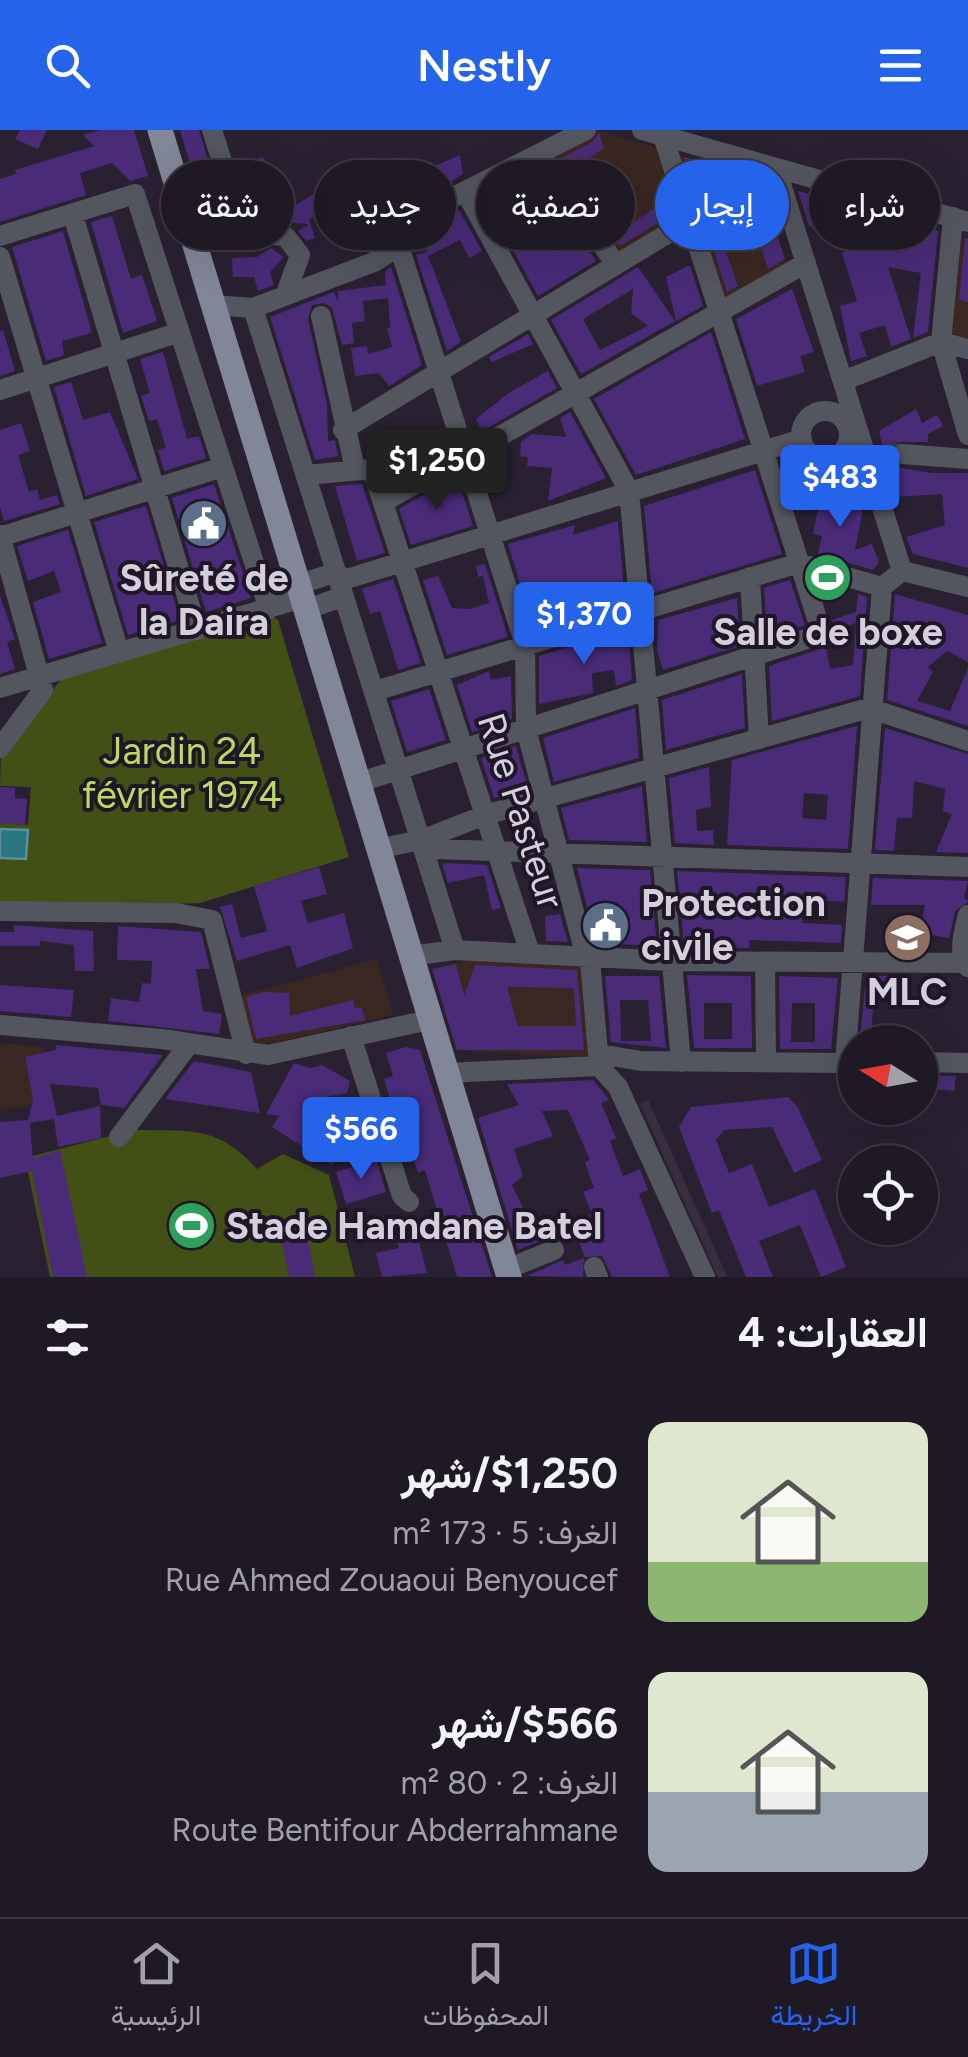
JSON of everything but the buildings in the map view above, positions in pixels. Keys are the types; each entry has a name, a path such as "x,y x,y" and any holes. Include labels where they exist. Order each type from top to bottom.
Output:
{"main road":[{"path":"160,130 169,160"},
{"path":"197,250 508,1273"}],"street":[{"path":"212,130 222,160"},
{"path":"456,195 586,130"},
{"path":"653,133 748,160"},
{"path":"653,133 664,160"},
{"path":"540,154 616,264"},
{"path":"789,172 961,220 941,342 968,434"},
{"path":"465,190 629,492 681,1062"},
{"path":"0,236 135,194 269,608"},
{"path":"789,209 843,381 852,425 902,571"},
{"path":"74,214 197,630"},
{"path":"343,430 655,241"},
{"path":"285,296 300,255 294,247"},
{"path":"213,304 253,308 374,262 393,250"},
{"path":"400,250 525,645 526,729 562,854 584,950 590,958 599,1060 618,1088 705,1277"},
{"path":"357,783 822,634 699,250"},
{"path":"0,257 119,652"},
{"path":"385,501 806,263"},
{"path":"253,308 454,950"},
{"path":"306,475 354,470 321,316"},
{"path":"0,390 180,332"},
{"path":"843,381 941,342 968,349"},
{"path":"819,412 836,413 852,425 845,449 832,458 816,457 802,438 805,422 819,412"},
{"path":"0,688 269,608 404,561 802,438"},
{"path":"903,454 968,459"},
{"path":"0,748 44,690 43,675 0,536 223,467"},
{"name":"Rue Pasteur","path":"354,470 372,469 385,501 530,954"},
{"path":"374,691 799,562 882,587"},
{"path":"446,1073 599,1060 845,1063 869,708 882,587 902,571"},
{"path":"902,571 968,587"},
{"path":"750,577 760,740"},
{"path":"377,849 420,840 486,815 869,708 968,741"},
{"path":"420,840 434,849 968,867"},
{"path":"0,911 176,913 212,920 246,1054"},
{"path":"410,956 454,950 590,958 966,964 968,915"},
{"path":"766,962 766,1062"},
{"path":"0,1025 268,1055 429,1020"},
{"path":"351,1036 390,1162 408,1202"},
{"path":"119,1137 189,1044"},
{"path":"618,1088 642,1061"},
{"path":"938,1062 968,1063"},
{"path":"508,1273 554,1250"}],"shaded area":[{"path":"598,131 661,149 664,160 655,160 655,232 635,243 635,160 548,159"},
{"path":"957,236 968,239 968,339 948,333"},
{"path":"706,250 781,250 787,267 723,303"},
{"path":"377,959 393,1015 253,1048 238,996"},
{"path":"466,960 585,965 592,1058 456,1050 432,969"},
{"path":"0,1043 43,1047 53,1099 0,1112"},
{"path":"648,1100 727,1276 718,1277 640,1104"}],"green space":[{"name":"Jardin 24 février 1974","path":"266,613 278,620 349,857 200,903 85,907 0,903 0,823 28,825 31,787 0,786 1,755 67,672"},
{"name":"Stade Hamdane Batel","path":"133,1130 201,1133 229,1144 257,1169 283,1154 329,1175 355,1277 50,1277 25,1158"}],"water":[{"path":"0,829 28,830 26,859 0,858"}],"tunnel":[{"path":"885,451 903,454"}],"place":[{"name":"Sûreté de la Daira","path":"204,524"},
{"name":"Salle de boxe","path":"828,578"},
{"name":"Protection civile","path":"606,925"},
{"name":"MLC","path":"907,938"},
{"name":"Stade Hamdane Batel","path":"191,1226"}]}
